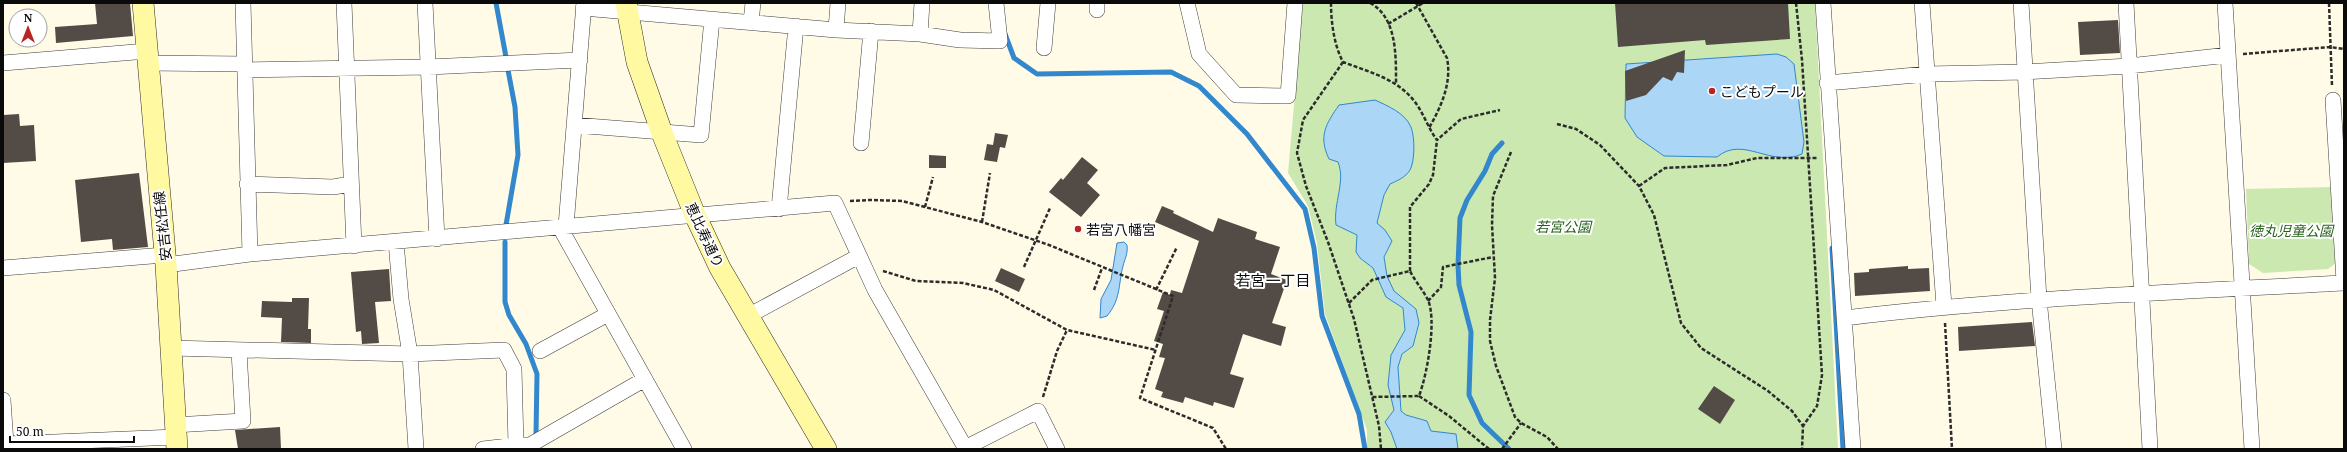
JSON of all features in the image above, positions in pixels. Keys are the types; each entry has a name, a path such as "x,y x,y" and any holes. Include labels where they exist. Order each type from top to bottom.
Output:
{"street":[{"name":"安吉松任線","path":"143,3 165,260 176,437"},
{"path":"243,3 250,254"},
{"path":"344,3 354,246"},
{"path":"425,3 437,238"},
{"path":"751,22 753,3"},
{"path":"836,30 838,3"},
{"path":"920,34 922,3"},
{"path":"684,449 563,233 566,226 583,6 627,8 712,19 836,30 920,34 960,40 1000,41 996,3"},
{"path":"1044,48 1048,3"},
{"path":"1187,3 1199,54 1236,95 1288,96 1295,3"},
{"path":"1823,3 1827,83 1845,318 1853,449"},
{"path":"1922,3 1944,306"},
{"path":"2021,3 2039,299 2054,449"},
{"path":"2126,3 2140,294 2150,449"},
{"path":"2225,3 2241,288 2252,449"},
{"name":"恵比寿通り","path":"627,8 638,62 662,133 695,216 720,268 826,449"},
{"path":"574,125 701,135 712,19"},
{"path":"779,209 796,26"},
{"path":"861,143 871,31"},
{"path":"1827,83 1927,74 2025,72 2129,66 2228,55"},
{"path":"3,63 147,57 245,67 346,69 580,60"},
{"path":"1845,318 1944,306 2039,299 2344,282 2333,100"},
{"path":"247,184 333,188 351,184"},
{"path":"3,268 165,260 354,246 835,203 875,290 965,448 1038,411 1058,449"},
{"path":"396,242 401,299 410,354 416,449"},
{"path":"748,316 859,256"},
{"path":"540,351 608,314"},
{"path":"170,348 410,354 504,350 514,369 516,446"},
{"path":"3,400 4,433 6,444 176,437 243,420 239,350"},
{"path":"482,449 530,445 645,379"}],"path":[{"path":"1330,3 1330,20 1338,54 1343,62 1396,83 1415,103 1428,128 1437,140"},
{"path":"1370,3 1381,8 1388,24 1396,59 1396,83"},
{"path":"1388,24 1417,4 1423,3"},
{"path":"1796,3 1802,60 1807,158 1822,376 1817,406 1803,426 1802,449"},
{"path":"2328,3 2333,100"},
{"path":"1417,4 1447,58 1449,66 1443,104 1428,128"},
{"path":"2228,55 2330,47 2344,49"},
{"path":"1343,62 1303,120 1298,153 1306,186 1349,303 1379,426 1381,449"},
{"path":"1419,396 1429,350 1431,317 1428,301 1410,271 1410,207 1429,184 1433,175 1437,140 1461,119 1500,110"},
{"path":"1557,124 1576,129 1600,145 1639,186 1654,216 1681,322 1701,348 1768,391 1792,412 1803,426"},
{"path":"1511,152 1493,196 1493,257 1495,278 1490,320 1490,342 1496,366 1515,417 1522,423 1546,437 1558,449"},
{"path":"1639,186 1665,168 1727,165 1757,158 1833,157"},
{"path":"982,222 990,173"},
{"path":"925,207 933,177"},
{"path":"835,203 870,200 902,202 982,222 1036,241 1172,296 1140,398 1213,428 1226,449"},
{"path":"1024,267 1050,208"},
{"path":"1156,290 1176,247"},
{"path":"859,256 881,271 916,281 963,283 994,290 1067,330 1156,350"},
{"path":"1428,301 1441,287 1443,267 1493,257"},
{"path":"1094,290 1102,268"},
{"path":"1349,303 1372,280 1410,271"},
{"path":"1944,306 1952,449"},
{"path":"1038,411 1047,387 1057,350 1067,330"},
{"path":"1372,397 1419,396 1449,416 1489,449"},
{"path":"1502,449 1522,423"}],"green space":[{"name":"若宮公園","path":"1303,3 1815,3 1838,449 1367,449 1367,430 1325,314 1317,243 1308,206 1288,173"},
{"name":"徳丸児童公園","path":"2332,187 2336,263 2328,269 2263,273 2249,264 2246,189"}],"water":[{"name":"こどもプール","path":"1777,54 1786,57 1794,64 1804,142 1802,154 1791,157 1779,157 1737,149 1727,151 1717,157 1664,156 1637,137 1625,118 1626,64"},
{"path":"1375,100 1396,110 1405,118 1411,127 1414,143 1412,166 1404,177 1390,184 1384,195 1377,223 1385,230 1392,241 1384,257 1387,276 1394,291 1416,309 1419,323 1413,346 1402,354 1398,367 1401,411 1406,415 1427,421 1431,431 1456,434 1458,449 1397,449 1391,432 1385,422 1394,410 1388,385 1391,355 1405,330 1403,308 1386,297 1373,268 1360,258 1356,252 1357,235 1336,225 1336,209 1341,177 1338,162 1329,159 1326,151 1324,144 1325,130 1330,118 1339,105"},
{"path":"1124,242 1127,245 1127,251 1117,298 1112,310 1107,316 1100,318 1101,299 1111,280 1117,243"}],"building":[{"path":"95,3 130,3 133,36 56,43 55,27 97,24"},
{"path":"1615,3 1788,3 1790,39 1706,45 1705,40 1618,47"},
{"path":"2118,20 2120,53 2080,55 2078,22"},
{"path":"1685,50 1684,73 1677,72 1672,81 1663,77 1646,95 1626,101 1625,71"},
{"path":"19,114 20,126 34,125 36,161 3,163 3,115"},
{"path":"995,133 1008,135 1005,148 1000,147 997,162 984,160 987,144 993,145"},
{"path":"929,155 946,156 946,168 929,168"},
{"path":"1082,157 1098,170 1087,183 1100,195 1081,217 1049,192 1061,178 1063,180"},
{"path":"139,173 148,247 113,250 112,239 81,242 75,180"},
{"path":"1162,206 1174,211 1173,213 1213,232 1218,218 1257,232 1255,239 1280,247 1271,274 1287,280 1272,323 1286,327 1281,346 1243,334 1230,374 1244,378 1234,408 1214,402 1213,406 1185,397 1183,403 1161,397 1163,392 1155,389 1165,358 1159,357 1163,344 1154,341 1164,311 1157,309 1163,292 1170,295 1171,290 1182,293 1199,241 1155,222"},
{"path":"1908,266 1908,269 1929,268 1930,291 1855,296 1854,273 1869,272 1869,269"},
{"path":"1001,268 1025,279 1019,292 995,281"},
{"path":"389,269 391,301 375,302 379,343 362,344 361,331 356,332 351,272"},
{"path":"292,298 309,298 308,329 311,329 311,343 281,342 282,318 261,317 262,301 292,302"},
{"path":"2032,322 2035,346 1959,351 1958,327"},
{"path":"1714,386 1735,400 1720,424 1698,409"},
{"path":"280,427 281,449 238,449 235,430"}],"waterway":[{"path":"496,3 506,57"},
{"path":"1005,34 1014,58 1037,74 1171,72 1199,86 1247,134 1305,209 1314,248 1322,316 1359,414 1365,449"},
{"path":"506,225 518,155 515,107 508,70"},
{"path":"1502,143 1492,154 1485,171 1467,200 1460,218 1458,265 1459,285 1471,332 1469,395 1482,423 1509,449"},
{"path":"505,242 505,302 509,315 526,344 537,374 536,434"},
{"path":"1832,248 1843,449"}],"place":[{"name":"こどもプール","path":"1712,91"},
{"name":"若宮八幡宮","path":"1078,229"}],"district":[{"name":"若宮一丁目","path":"1273,280"}]}
